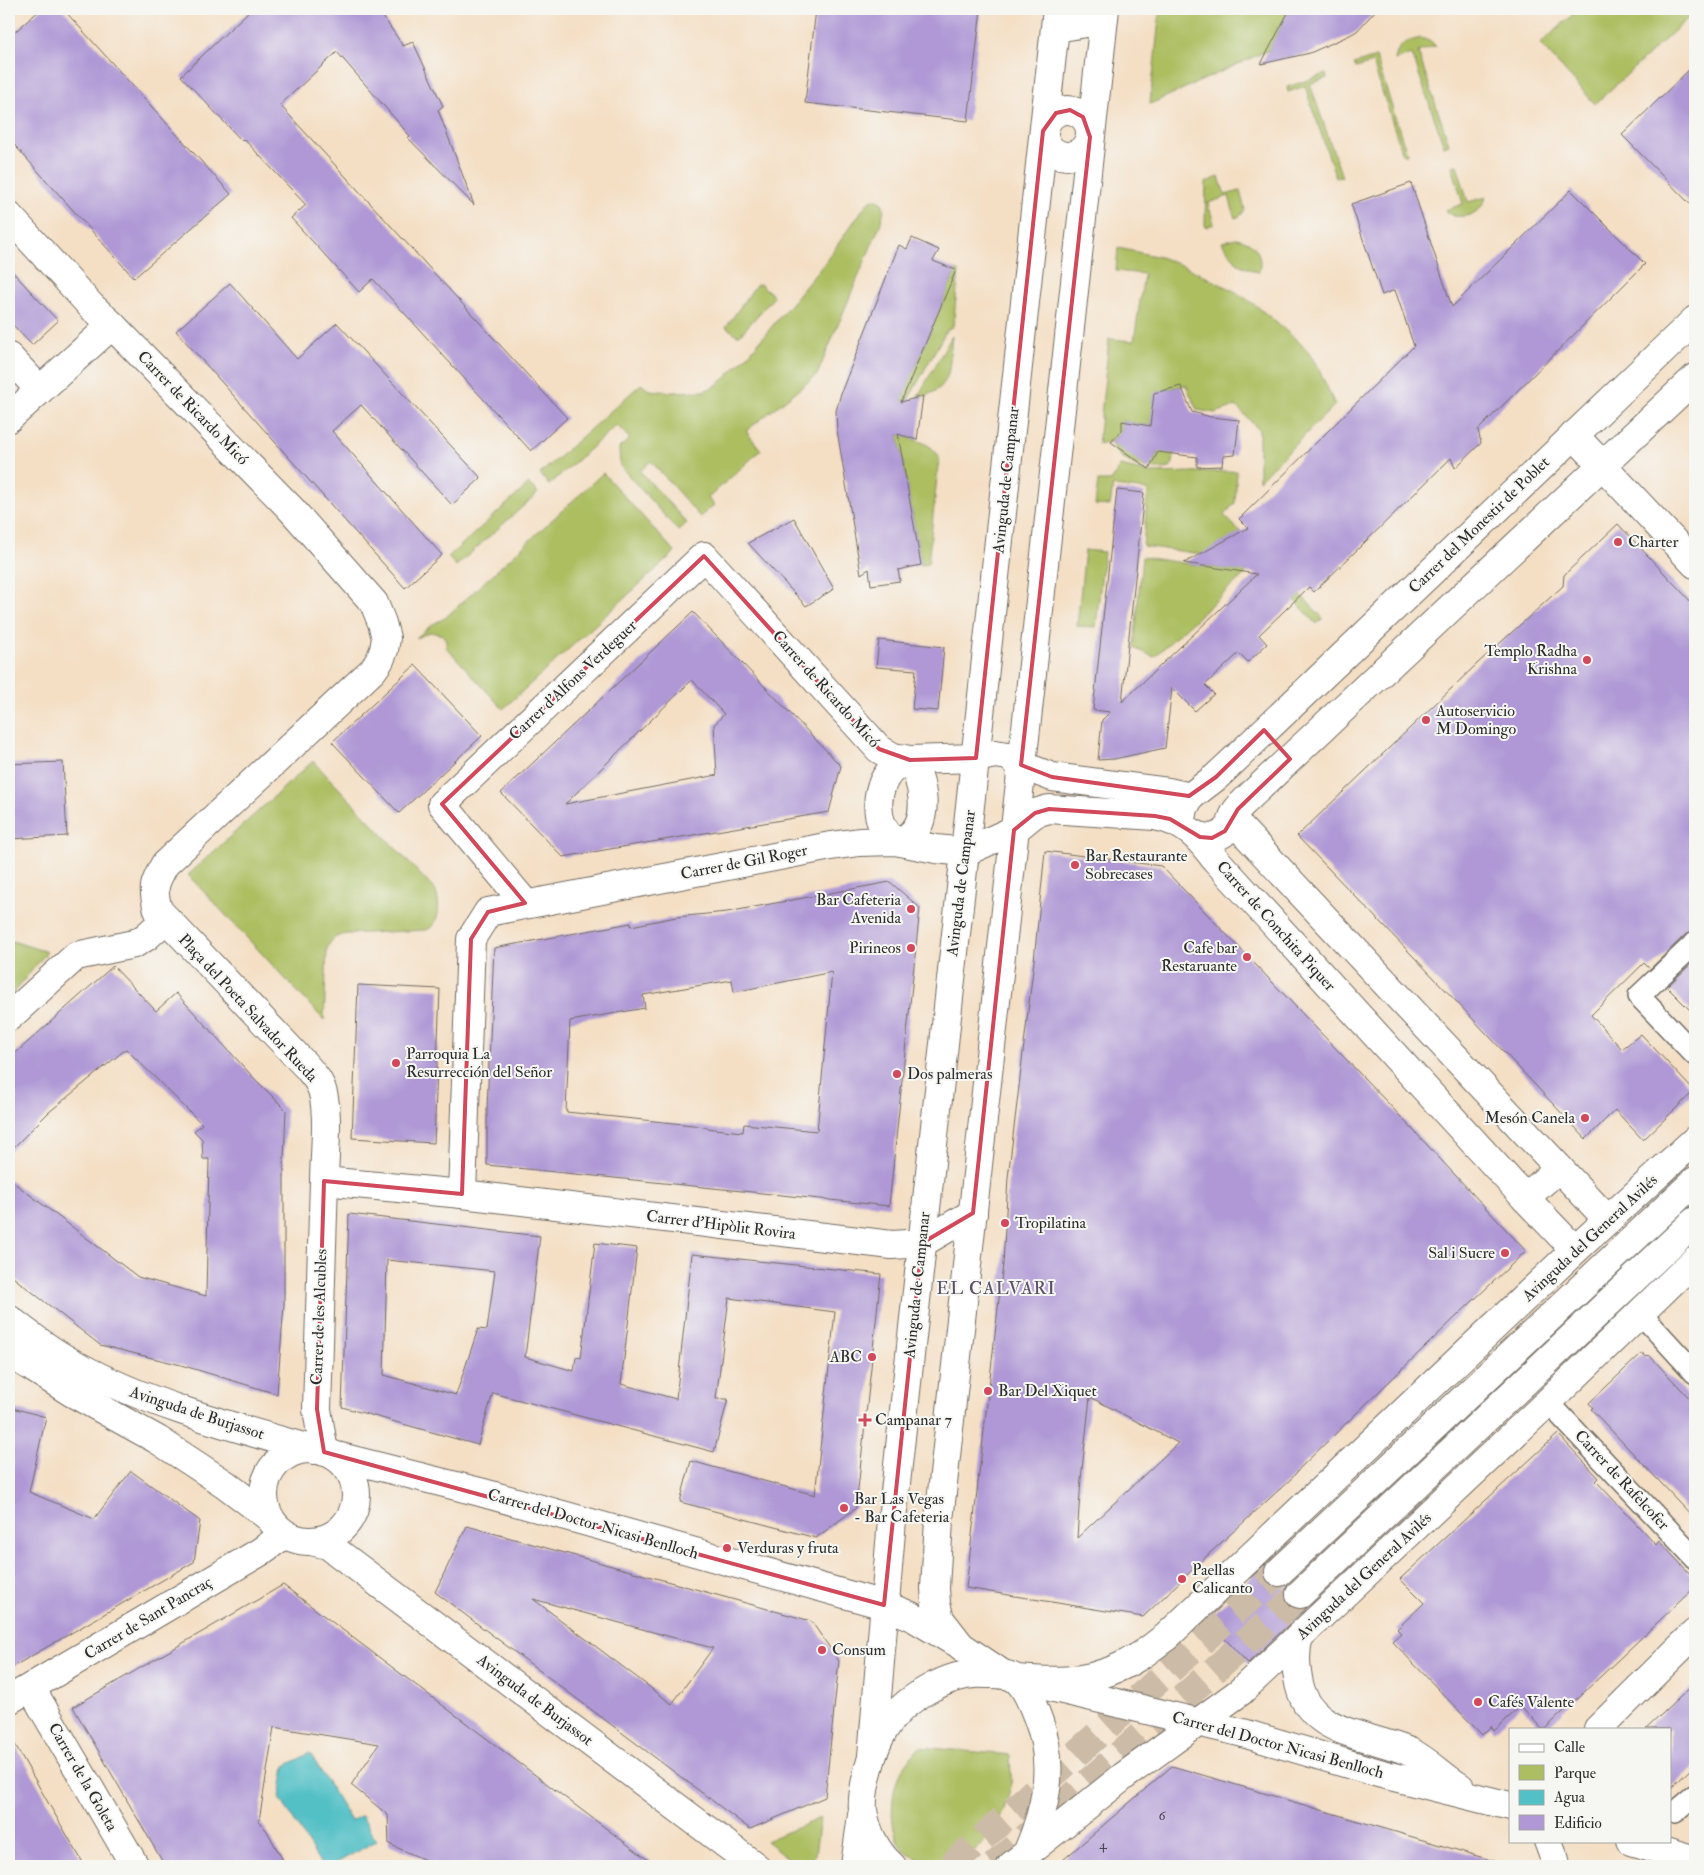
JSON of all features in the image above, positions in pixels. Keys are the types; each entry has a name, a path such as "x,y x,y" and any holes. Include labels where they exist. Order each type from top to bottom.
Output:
{"street":[{"path":"1056,18 1086,23 1104,10"},
{"path":"1019,1860 1038,1828 1045,1803 1048,1777 1046,1751 1040,1725 1031,1701 1010,1677 961,1646 940,1620 935,1588 939,1520 1104,10"},
{"name":"Avinguda de Campanar","path":"892,1866 884,1859 870,1835 863,1809 866,1782 872,1757 884,1605 922,1243 1056,18"},
{"path":"1043,131 1047,146 1053,152 1060,155 1076,155 1087,144 1090,137"},
{"name":"Carrer de Ricardo Micó","path":"9,216 92,307 112,325 291,509 374,603"},
{"name":"Carrer del Monestir de Poblet","path":"1195,793 1221,772 1695,320"},
{"path":"9,418 112,325"},
{"path":"9,357 40,390"},
{"path":"1195,793 1186,802 1183,813 1185,822 1192,832 1205,838 1220,836 1229,827 1233,817 1246,800 1695,378"},
{"path":"1574,435 1695,564"},
{"name":"Carrer de Ricardo Micó","path":"704,556 880,749 893,757 910,760 976,758"},
{"name":"Carrer d'Alfons Verdeguer","path":"525,903 442,804 704,556"},
{"name":"Plaça del Poeta Salvador Rueda","path":"324,1181 326,1119 320,1084 307,1067 158,910 154,896 155,882 165,864 373,670 380,660 386,638 374,603"},
{"path":"1264,730 1290,759"},
{"path":"976,758 995,754 1008,756 1021,765 1052,777 1168,792 1195,793 1208,788 1221,792 1230,802 1233,817 1241,829 1608,1220"},
{"path":"910,760 917,771 921,784 923,796 922,810 913,833 906,838 895,841 887,836 881,823 878,808 881,790 888,775 896,766 910,760"},
{"name":"Carrer de Conchita Piquer","path":"965,852 1014,830 1036,813 1049,808 1155,816 1170,819 1192,832 1526,1198 1576,1250"},
{"name":"Carrer de Gil Roger","path":"462,1194 471,939 488,912 525,903 859,842 895,841 936,849 965,852"},
{"path":"9,1017 76,956 134,944 146,937 166,919"},
{"path":"1695,943 1639,996 1695,1055"},
{"name":"Avinguda del General Avilés","path":"1010,1677 1056,1682 1087,1678 1110,1671 1138,1657 1166,1637 1695,1140"},
{"path":"1526,1198 1559,1168"},
{"path":"324,1181 462,1194"},
{"name":"Carrer de les Alcubles","path":"324,1181 317,1410 324,1452"},
{"name":"Avinguda del General Avilés","path":"1280,1572 1695,1181"},
{"name":"Carrer d'Hipòlit Rovira","path":"462,1194 892,1245 922,1243 973,1213"},
{"name":"Avinguda del General Avilés","path":"1300,1594 1695,1221"},
{"name":"Avinguda del General Avilés","path":"1019,1860 1124,1776 1240,1692 1641,1314 1695,1260"},
{"path":"1641,1314 1695,1373"},
{"name":"Avinguda de Burjassot","path":"9,1319 42,1344 76,1366 122,1388 171,1407 324,1452"},
{"name":"Avinguda de Burjassot","path":"9,1353 71,1392 158,1440 225,1484 289,1531 328,1546 344,1557 755,1866"},
{"name":"Carrer de Rafelcofer","path":"1548,1402 1695,1558"},
{"path":"305,1450 324,1452 345,1466 352,1476 356,1491 354,1507 348,1520 337,1532 321,1539 289,1531 266,1508 264,1489 271,1471 287,1456 305,1450"},
{"name":"Carrer del Doctor Nicasi Benlloch","path":"324,1452 480,1492 884,1605 911,1616 961,1646"},
{"name":"Carrer de Sant Pancraç","path":"20,1694 260,1552 289,1531"},
{"path":"1599,1728 1695,1633"},
{"path":"1299,1636 1295,1651 1299,1686 1304,1700 1321,1720 1331,1726 1412,1753 1458,1786 1484,1798"},
{"name":"Avinguda de Campanar","path":"872,1757 884,1729 900,1710 920,1694 948,1679 976,1673 1010,1677"},
{"name":"Carrer del Doctor Nicasi Benlloch","path":"1010,1677 1243,1733 1382,1774 1509,1806"},
{"name":"Carrer de la Goleta","path":"20,1694 135,1866"},
{"path":"1675,1812 1695,1795"},
{"path":"855,1866 863,1809"},
{"path":"1548,1842 1556,1866"},
{"path":"1634,1842 1695,1860"}],"highlighted area":[{"path":"1070,110 1083,117 1090,137 1021,765 1052,777 1189,796 1216,777 1264,730 1290,759 1238,809 1225,831 1212,838 1200,837 1170,819 1155,816 1049,809 1035,813 1014,830 973,1213 922,1243 884,1605 324,1452 317,1409 324,1181 462,1194 471,939 488,912 525,903 442,804 704,556 879,749 910,760 976,758 1043,131 1056,113"}],"green space":[{"path":"1160,9 1290,9 1269,50 1150,104"},
{"path":"1579,9 1695,9 1695,12 1595,104 1540,44"},
{"path":"1421,38 1436,46 1418,52 1449,144 1444,146 1412,54 1395,60 1398,50 1403,44"},
{"path":"1376,57 1407,154 1403,155 1373,63 1356,68 1354,64"},
{"path":"1326,74 1327,78 1310,84 1342,177 1336,178 1305,86 1288,92 1287,87"},
{"path":"1457,165 1468,202 1486,197 1478,211 1464,216 1453,216 1445,210 1463,204 1452,166"},
{"path":"1219,177 1225,195 1240,191 1245,210 1240,216 1235,218 1229,196 1208,203 1214,224 1206,227 1206,182"},
{"path":"873,199 878,200 883,205 884,209 880,225 817,375 746,431 761,450 708,498 714,505 700,517 651,461 640,471 687,523 678,531 620,466 619,448 630,439 617,425 549,485 540,474 641,384 649,390 673,392 703,391 712,388 723,380 749,354 823,265 868,202"},
{"path":"1236,238 1248,242 1256,249 1260,260 1259,272 1238,264 1222,242"},
{"path":"1118,248 1160,257 1184,266 1236,292 1258,307 1309,353 1319,369 1335,405 1259,480 1259,430 1236,406 1215,413 1197,410 1186,385 1157,392 1150,426 1122,421 1122,430 1111,442 1098,444 1109,339 1134,341 1144,274 1116,271"},
{"path":"956,270 959,271 953,326 946,331 908,400 901,401"},
{"path":"760,284 772,294 773,298 740,335 737,335 726,327 756,285"},
{"path":"952,336 949,368 944,383 929,394 917,398"},
{"path":"898,434 928,445 939,458 928,564 921,565"},
{"path":"1111,442 1155,458 1161,448 1175,449 1173,463 1170,468 1162,469 1135,465 1120,456"},
{"path":"1120,466 1152,473 1237,471 1235,503 1224,515 1323,618 1317,624 1258,562 1154,657 1134,648 1142,557 1239,571 1230,543 1217,545 1208,555 1143,546 1148,490 1113,486 1110,506 1095,505 1098,481 1111,481"},
{"path":"603,473 675,552 503,709 445,646 447,645 444,635 430,632 416,638 433,624 445,618"},
{"path":"529,484 538,493 456,566 448,557"},
{"path":"1085,550 1104,552 1096,627 1077,626"},
{"path":"313,761 435,890 438,901 437,919 431,928 426,930 347,934 332,940 327,949 324,1020 188,875"},
{"path":"9,940 47,952 9,998"},
{"path":"920,1747 1010,1755 1011,1785 1008,1798 996,1825 977,1849 953,1863 935,1864 908,1854 902,1848 894,1829 892,1807 895,1786 902,1770"},
{"path":"820,1818 815,1854 808,1865 797,1865 766,1841"}],"water":[{"path":"310,1753 351,1821 362,1815 376,1841 331,1866 322,1866 280,1798 285,1766"}],"building":[{"path":"41,9 63,9 231,194 134,278 9,139 9,37"},
{"path":"251,9 378,9 403,46 413,42 443,106 438,110 474,205 408,138 410,136 337,52 280,105 567,418 531,451 373,279 359,292 291,218 306,205 181,76"},
{"path":"816,9 981,9 968,121 805,103"},
{"path":"1290,9 1377,9 1357,31 1350,35 1310,53 1261,64"},
{"path":"1695,64 1695,209 1622,135"},
{"path":"1411,183 1452,307 1571,190 1645,264 1478,430 1481,443 1455,468 1451,458 1314,592 1309,587 1259,635 1267,644 1248,662 1239,653 1205,685 1214,694 1195,711 1172,688 1165,748 1114,759 1098,760 1102,720 1110,712 1093,710 1117,490 1144,493 1122,702 1257,574 1184,563 1248,528 1239,519 1414,346 1395,290 1382,295 1351,204"},
{"path":"912,238 939,250 933,261 956,270 901,402 923,396 917,440 898,434 921,565 898,570 900,581 871,585 869,569 861,574 837,430 836,411 842,390 899,245 907,249"},
{"path":"9,268 58,321 32,345 9,321"},
{"path":"230,283 297,359 337,323 481,478 452,505 361,405 332,431 442,555 405,588 176,331"},
{"path":"1181,386 1192,412 1211,417 1239,420 1235,455 1223,456 1222,466 1197,467 1197,457 1158,452 1149,469 1111,442 1122,430 1122,421 1150,426 1154,393"},
{"path":"794,518 834,589 806,606 748,543"},
{"path":"1618,524 1695,606 1695,931 1686,934 1650,969 1644,963 1591,1015 1622,1049 1641,1034 1694,1091 1643,1140 1615,1110 1586,1139 1297,836 1478,663 1563,586 1564,575"},
{"path":"693,612 841,766 829,812 563,857 501,793","holes":["692,680 724,714 714,725 717,775 565,804"]},
{"path":"879,640 944,647 938,711 912,709 916,670 876,667"},
{"path":"415,665 482,736 399,813 332,742"},
{"path":"63,762 67,836 9,839 9,764"},
{"path":"1045,851 1161,866 1386,1101 1526,1251 1300,1468 1292,1478 1143,1617 966,1588 1003,1264 1008,1178","holes":["1090,1397 1178,1443 1077,1538"]},
{"path":"890,882 920,908 889,1206 487,1165 487,1109 494,948 631,923 631,926 676,917 727,912","holes":["832,972 817,1131 744,1124 743,1132 566,1112 570,1021 645,1008 643,995 732,980 734,992"]},
{"path":"1695,960 1695,1015 1667,987"},
{"path":"113,966 156,1011 176,993 286,1110 284,1158 284,1305 277,1394 181,1365 100,1345 9,1274 9,1179 138,1277 206,1296 209,1159 203,1159 202,1139 194,1131 202,1124 126,1049 48,1113 9,1152 9,1059"},
{"name":"Parroquia La Resurrección del Señor","path":"358,985 440,989 434,1143 352,1138"},
{"path":"349,1214 540,1236 525,1357 574,1371 576,1357 581,1358 595,1243 637,1248 621,1384 676,1399 692,1254 881,1274 856,1508 816,1538 680,1502 691,1461 815,1495 835,1312 729,1298 716,1399 728,1399 714,1452 493,1393 478,1445 342,1407","holes":["387,1260 495,1271 487,1330 478,1329 456,1395 384,1375"]},
{"path":"1642,1353 1647,1357 1649,1355 1695,1404 1695,1519 1591,1409 1593,1408 1589,1403"},
{"path":"9,1407 46,1417 29,1492 94,1519 131,1471 200,1521 194,1562 9,1669"},
{"path":"1558,1434 1599,1478 1596,1481 1656,1545 1659,1541 1695,1579 1695,1587 1546,1728 1541,1728 1521,1706 1494,1731 1491,1726 1482,1735 1392,1641 1401,1633 1397,1629 1424,1603 1400,1579"},
{"path":"467,1526 811,1621 839,1661 825,1797 750,1829 435,1592","holes":["533,1599 713,1648 672,1704"]},
{"path":"1266,1563 1264,1575 1267,1582 1275,1587 1282,1587 1288,1584 1285,1590 1285,1597 1288,1604 1296,1609 1307,1607 1248,1663 1207,1620"},
{"path":"283,1585 656,1866 454,1866 432,1863 389,1844 388,1815 351,1785 379,1744 274,1727 259,1821 267,1831 286,1866 165,1866 73,1707"},
{"path":"1695,1683 1695,1765 1672,1787 1672,1728 1647,1728"},
{"path":"9,1734 85,1866 17,1866 9,1852"},
{"path":"1172,1766 1494,1861 1494,1866 1056,1866"}],"tunnel":[{"path":"951,1866 1279,1572"},
{"path":"994,1866 1300,1594"}],"place":[{"name":"Charter","path":"1618,542"},
{"name":"Templo Radha Krishna","path":"1587,660"},
{"name":"Autoservicio M Domingo","path":"1426,720"},
{"name":"Bar Restaurante Sobrecases","path":"1075,865"},
{"name":"Bar Cafeteria Avenida","path":"911,909"},
{"name":"Pirineos","path":"911,948"},
{"name":"Cafe bar Restaruante","path":"1247,957"},
{"name":"Parroquia La Resurrección del Señor","path":"396,1063"},
{"name":"Dos palmeras","path":"897,1074"},
{"name":"Mesón Canela","path":"1585,1118"},
{"name":"Tropilatina","path":"1005,1223"},
{"name":"Sal i Sucre","path":"1505,1253"},
{"name":"ABC","path":"872,1357"},
{"name":"Bar Del Xiquet","path":"988,1391"},
{"name":"Campanar 7","path":"865,1420"},
{"name":"Bar Las Vegas - Bar Cafeteria","path":"844,1508"},
{"name":"Verduras y fruta","path":"727,1548"},
{"name":"Paellas Calicanto","path":"1182,1579"},
{"name":"Consum","path":"822,1650"},
{"name":"Cafés Valente","path":"1478,1702"}],"district":[{"name":"EL CALVARI","path":"996,1288"}]}
